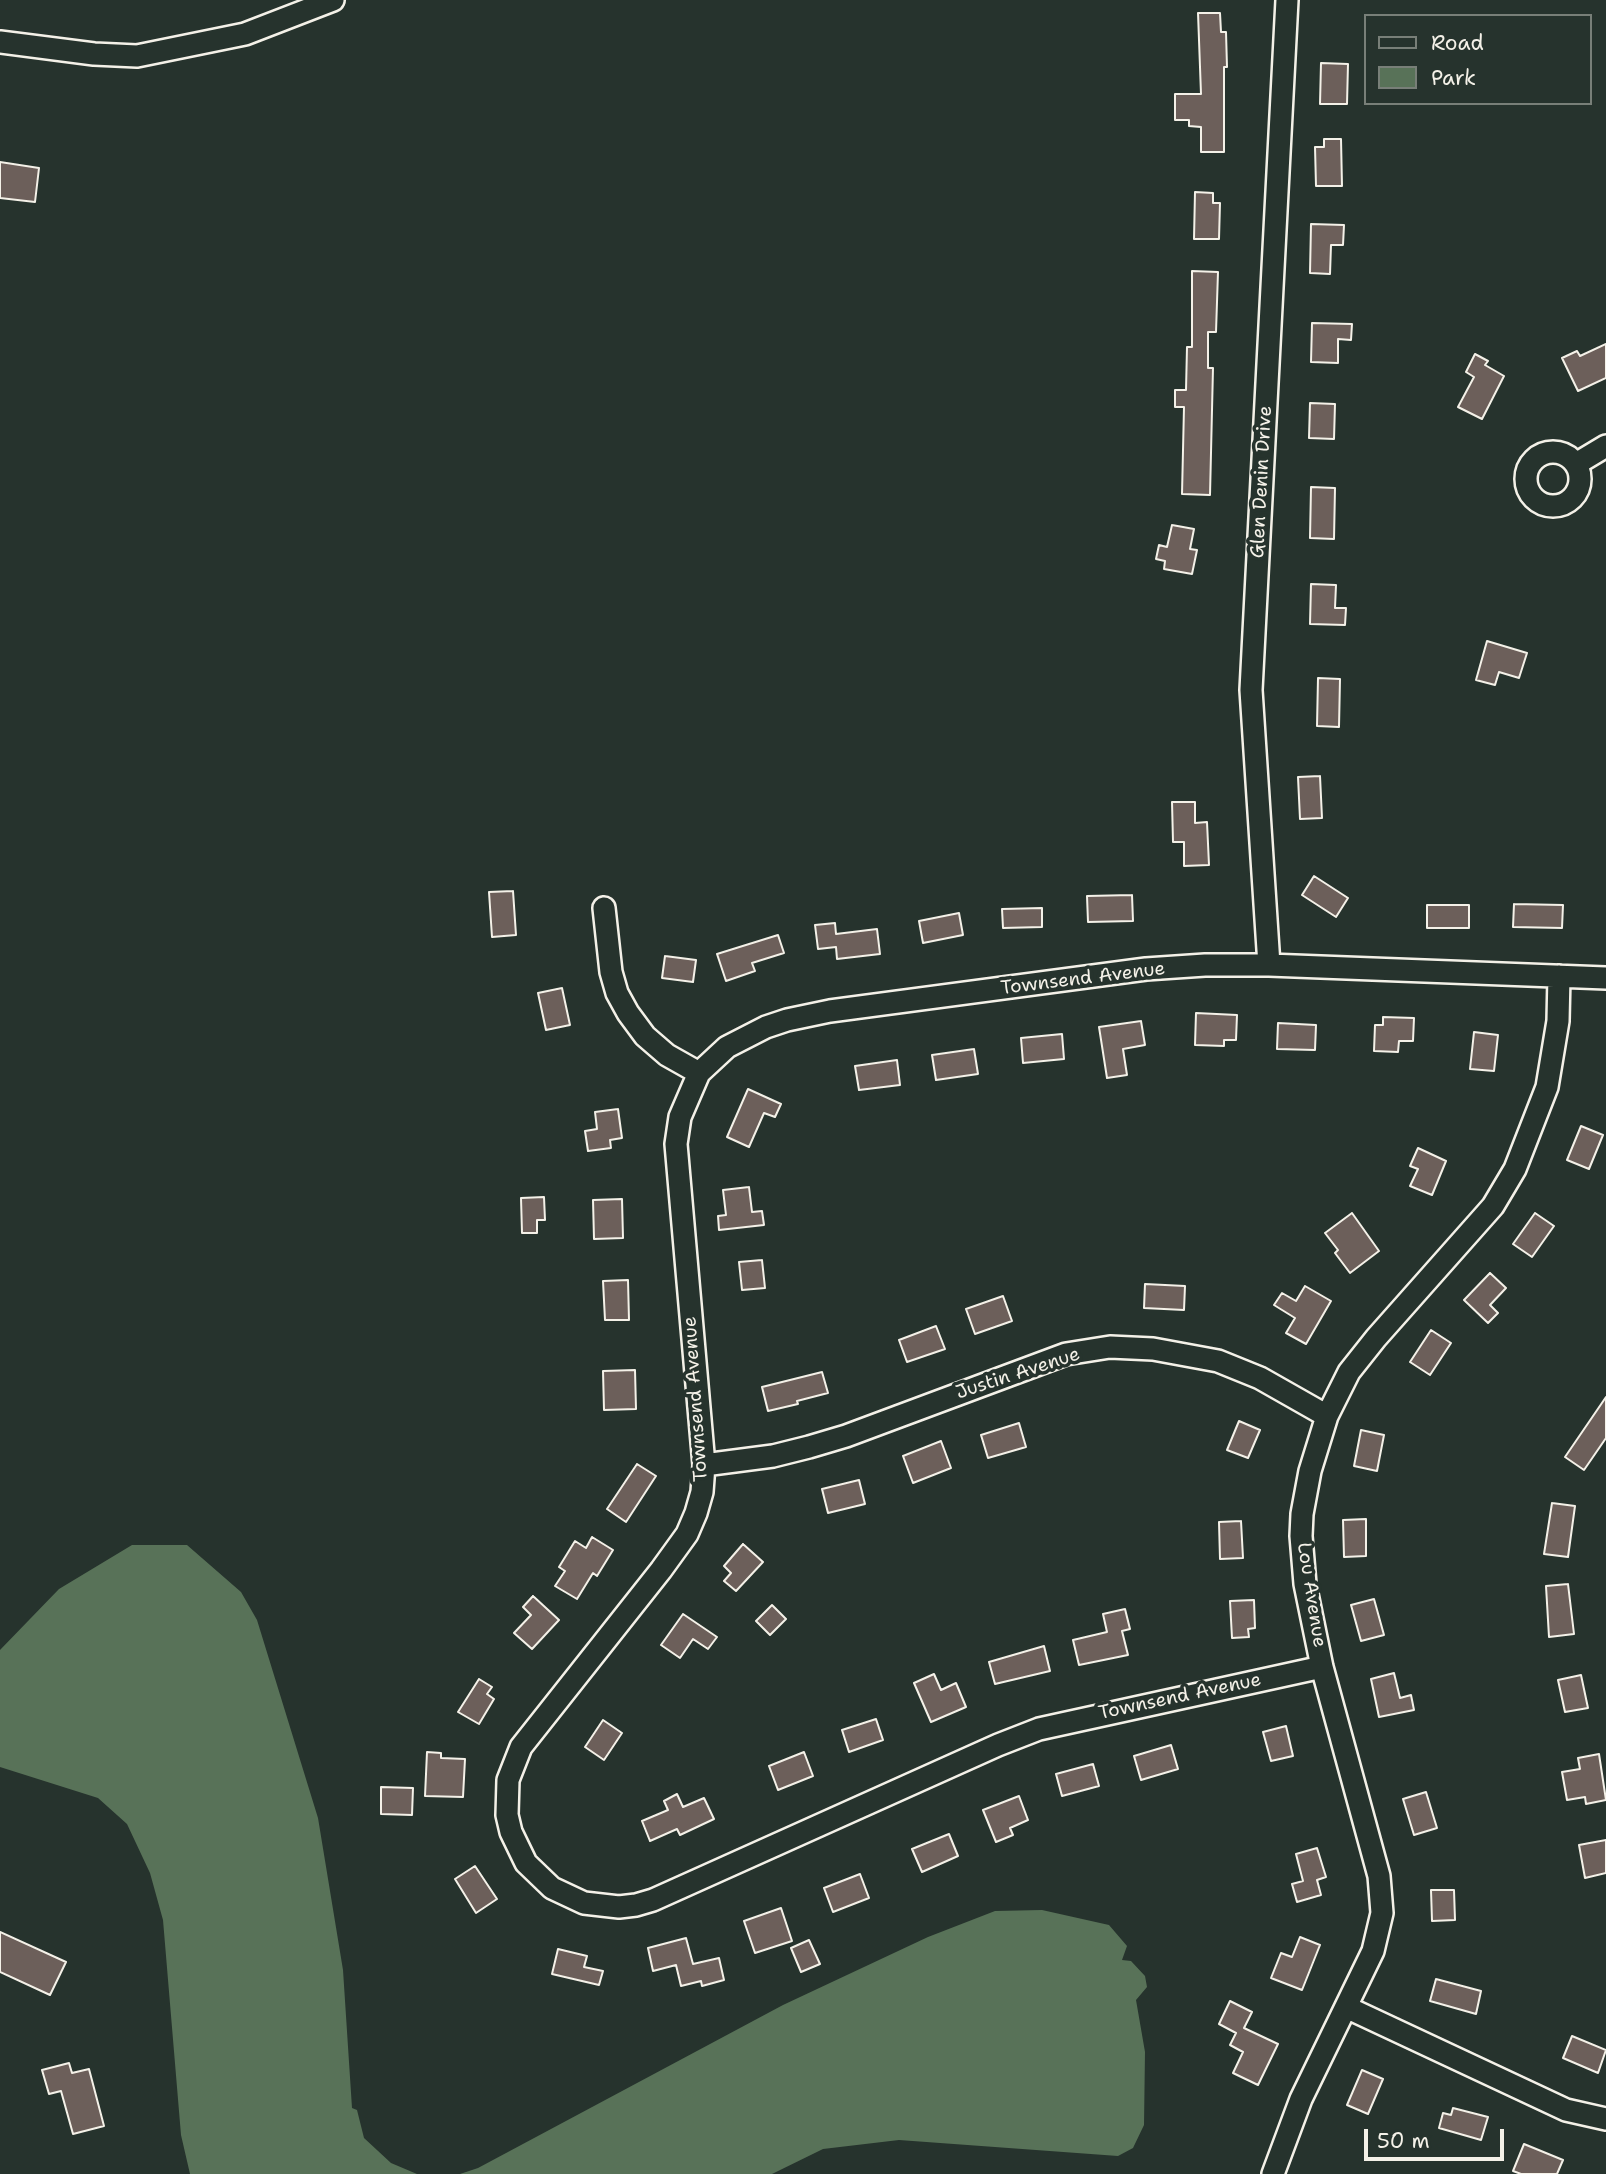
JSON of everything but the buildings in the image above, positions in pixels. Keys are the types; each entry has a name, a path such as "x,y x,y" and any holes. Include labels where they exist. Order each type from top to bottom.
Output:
{"street":[{"path":"0,42 94,54 137,56 246,34 333,0"},
{"name":"Glen Denin Drive","path":"1269,965 1251,690 1287,0"},
{"path":"1576,464 1606,446"},
{"path":"604,908 611,972 617,993 628,1013 645,1036 667,1055 698,1073"},
{"name":"Townsend Avenue","path":"1322,1667 1038,1729 653,1900 619,1907 584,1903 552,1888 526,1863 517,1848 509,1824 506,1797 508,1780 521,1747 687,1534 702,1492 704,1465 676,1144 680,1117 698,1073 727,1047 746,1036 787,1020 830,1011 1146,969 1269,965 1606,978"},
{"name":"Lou Avenue","path":"1273,2174 1301,2099 1373,1951 1379,1931 1382,1894 1322,1667 1306,1584 1301,1536 1307,1482 1327,1416 1349,1373 1376,1338 1493,1206 1516,1169 1547,1087 1558,1021 1559,976"},
{"name":"Justin Avenue","path":"704,1465 773,1456 846,1436 1066,1354 1110,1347 1153,1349 1218,1361 1260,1378 1327,1416"},
{"path":"1346,2007 1566,2110 1606,2119"}],"green space":[{"path":"132,1545 187,1545 241,1592 257,1620 318,1818 343,1970 352,2108 357,2110 364,2138 391,2163 417,2174 190,2174 181,2135 163,1920 150,1873 127,1824 98,1798 0,1767 0,1650 59,1589"},
{"path":"1042,1910 1109,1925 1127,1946 1122,1960 1131,1961 1145,1976 1147,1987 1136,2000 1145,2052 1144,2125 1133,2148 1118,2156 899,2140 823,2149 772,2174 460,2174 478,2168 783,2005 928,1937 995,1911"}]}
